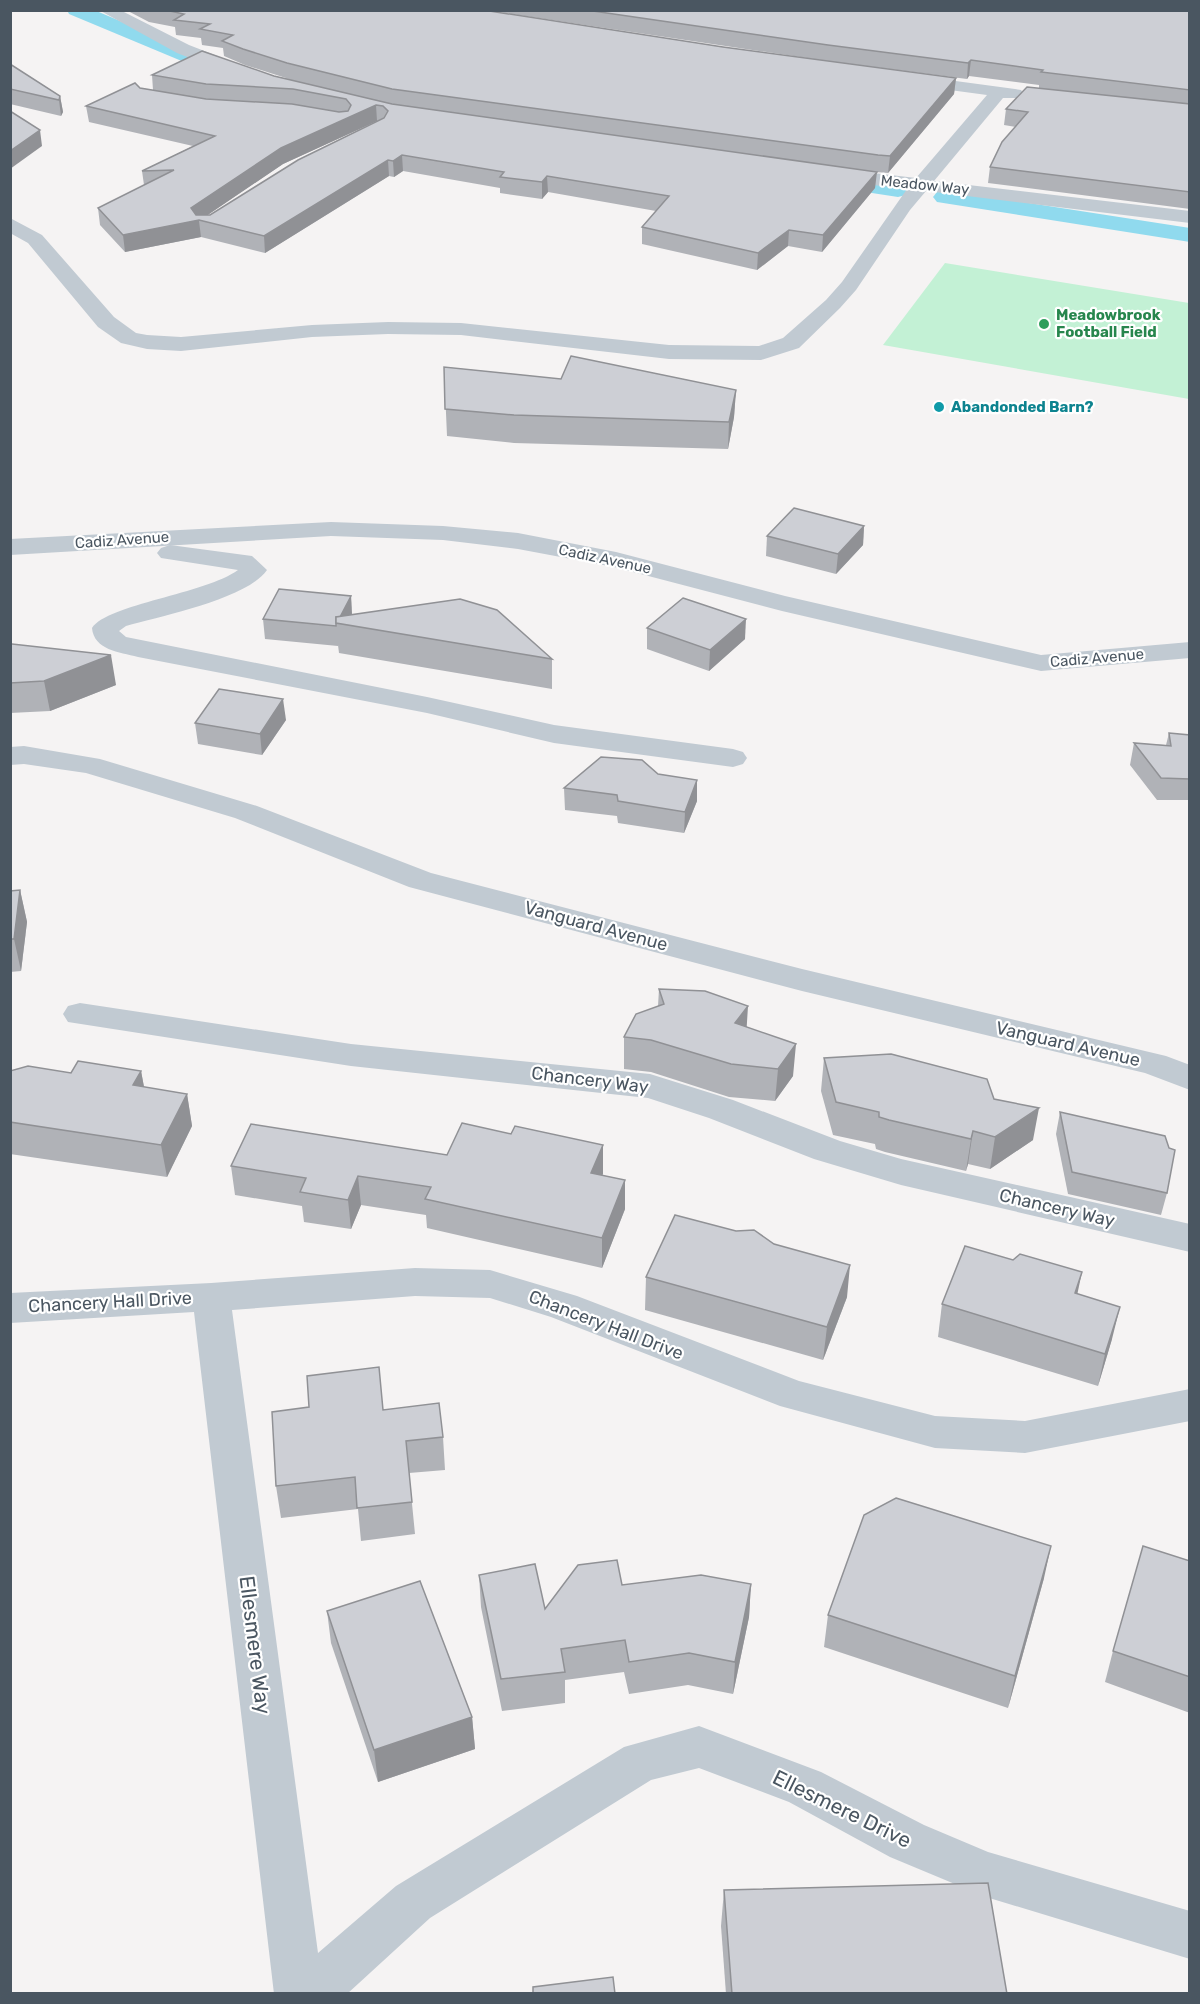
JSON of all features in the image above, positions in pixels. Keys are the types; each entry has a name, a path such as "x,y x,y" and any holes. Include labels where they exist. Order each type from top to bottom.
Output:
{"street":[{"path":"107,10 183,49 249,74"},
{"path":"895,78 1035,96"},
{"path":"10,225 35,239 106,322 129,338 147,342 181,344 312,331 388,328 461,329 669,352 760,353 791,343 833,304 849,286 921,183 999,92"},
{"name":"Meadow Way","path":"818,172 1190,217"},
{"path":"880,202 903,206"},
{"name":"Cadiz Avenue","path":"10,547 331,529 443,533 518,541 616,560 782,603 1041,663 1190,650"},
{"path":"60,544 243,561 254,570 245,579 225,587 117,620 105,628 106,637 117,643 427,705 554,734 733,758"},
{"name":"Vanguard Avenue","path":"10,756 24,755 90,765 246,812 420,880 802,980 1154,1064 1190,1078"},
{"name":"Chancery Way","path":"80,1014 351,1055 650,1086 721,1109 827,1150 901,1172 1190,1238"},
{"name":"Chancery Hall Drive","path":"10,1308 211,1297 415,1281 490,1284 563,1306 794,1395 935,1432 1025,1437 1190,1406"},
{"name":"Ellesmere Way","path":"211,1297 299,1994"},
{"name":"Ellesmere Drive","path":"309,1994 413,1902 640,1762 699,1747 805,1787 908,1841 986,1874 1190,1935"}],"green space":[{"name":"Meadowbrook Football Field","path":"945,263 1189,303 1189,399 883,345"}],"building":[{"path":"165,10 483,10 723,47 956,78 890,156 878,155 392,89 287,63 243,49 222,41 233,35 200,29 210,24 174,20 184,14"},
{"path":"586,10 1190,11 1190,90 1041,72 1043,70 971,60 968,63 828,45"},
{"path":"202,51 274,76 392,104 877,172 823,235 789,230 758,253 642,227 669,196 547,176 542,182 500,177 504,172 402,155 393,161 388,160 264,236 199,220 123,235 98,208 174,170 142,171 215,136 86,106 135,83 140,88 206,99 292,104 339,112 348,111 351,105 346,99 293,89 206,84 152,75","holes":["376,105 383,106 388,111 384,118 298,160 210,215 196,215 191,208 281,148"]},
{"path":"10,64 60,96 59,100 10,89"},
{"path":"1027,87 1190,104 1190,192 990,167 1002,142 1028,112 1006,109"},
{"path":"10,111 40,130 10,151"},
{"path":"571,356 736,390 729,422 514,415 445,409 444,367 561,379"},
{"path":"794,508 864,526 838,554 767,536"},
{"path":"279,589 351,596 340,617 336,617 336,626 263,619"},
{"path":"683,598 746,619 710,650 647,628"},
{"path":"460,599 497,610 552,659 336,623 336,617"},
{"path":"10,644 111,655 44,681 10,683"},
{"path":"219,689 283,699 260,734 195,723"},
{"path":"1169,733 1190,735 1190,779 1161,778 1134,743 1171,746"},
{"path":"601,757 642,760 658,774 697,780 685,812 618,801 617,795 564,788"},
{"path":"20,890 14,939 10,939 10,891"},
{"path":"659,989 705,991 748,1006 735,1023 796,1044 778,1069 731,1064 651,1040 624,1037 636,1014 664,1004"},
{"path":"891,1054 987,1079 994,1099 1039,1108 995,1137 973,1131 971,1139 889,1120 879,1117 879,1112 836,1102 824,1058"},
{"path":"78,1061 141,1071 133,1085 187,1094 161,1145 10,1122 10,1071 28,1066 71,1073"},
{"path":"1060,1112 1165,1136 1169,1148 1175,1150 1167,1193 1072,1172"},
{"path":"462,1123 511,1134 515,1126 603,1145 591,1173 625,1180 602,1238 425,1199 431,1187 358,1176 348,1200 300,1192 306,1178 231,1166 251,1124 447,1155"},
{"path":"675,1215 736,1231 754,1230 774,1244 850,1265 827,1327 646,1277"},
{"path":"965,1246 1013,1260 1020,1254 1082,1272 1075,1293 1120,1307 1105,1354 942,1304"},
{"path":"379,1367 383,1410 439,1403 443,1437 406,1441 412,1502 357,1508 355,1477 276,1486 272,1412 309,1407 307,1376"},
{"path":"896,1498 1051,1546 1015,1676 828,1615 864,1515"},
{"path":"1143,1546 1190,1561 1190,1677 1113,1651"},
{"path":"617,1560 622,1585 701,1575 751,1584 735,1662 689,1653 629,1662 625,1640 561,1649 565,1672 501,1679 479,1575 535,1564 545,1609 578,1565"},
{"path":"420,1581 472,1717 374,1750 327,1611"},
{"path":"988,1883 1007,1994 732,1994 724,1890"},
{"path":"613,1977 615,1994 533,1994 533,1987"}],"waterway":[{"path":"76,10 239,78"},
{"path":"821,179 898,190"},
{"path":"945,197 1190,235"}],"place":[{"name":"Meadowbrook Football Field","path":"1044,324"},
{"name":"Abandonded Barn?","path":"939,407"}]}
